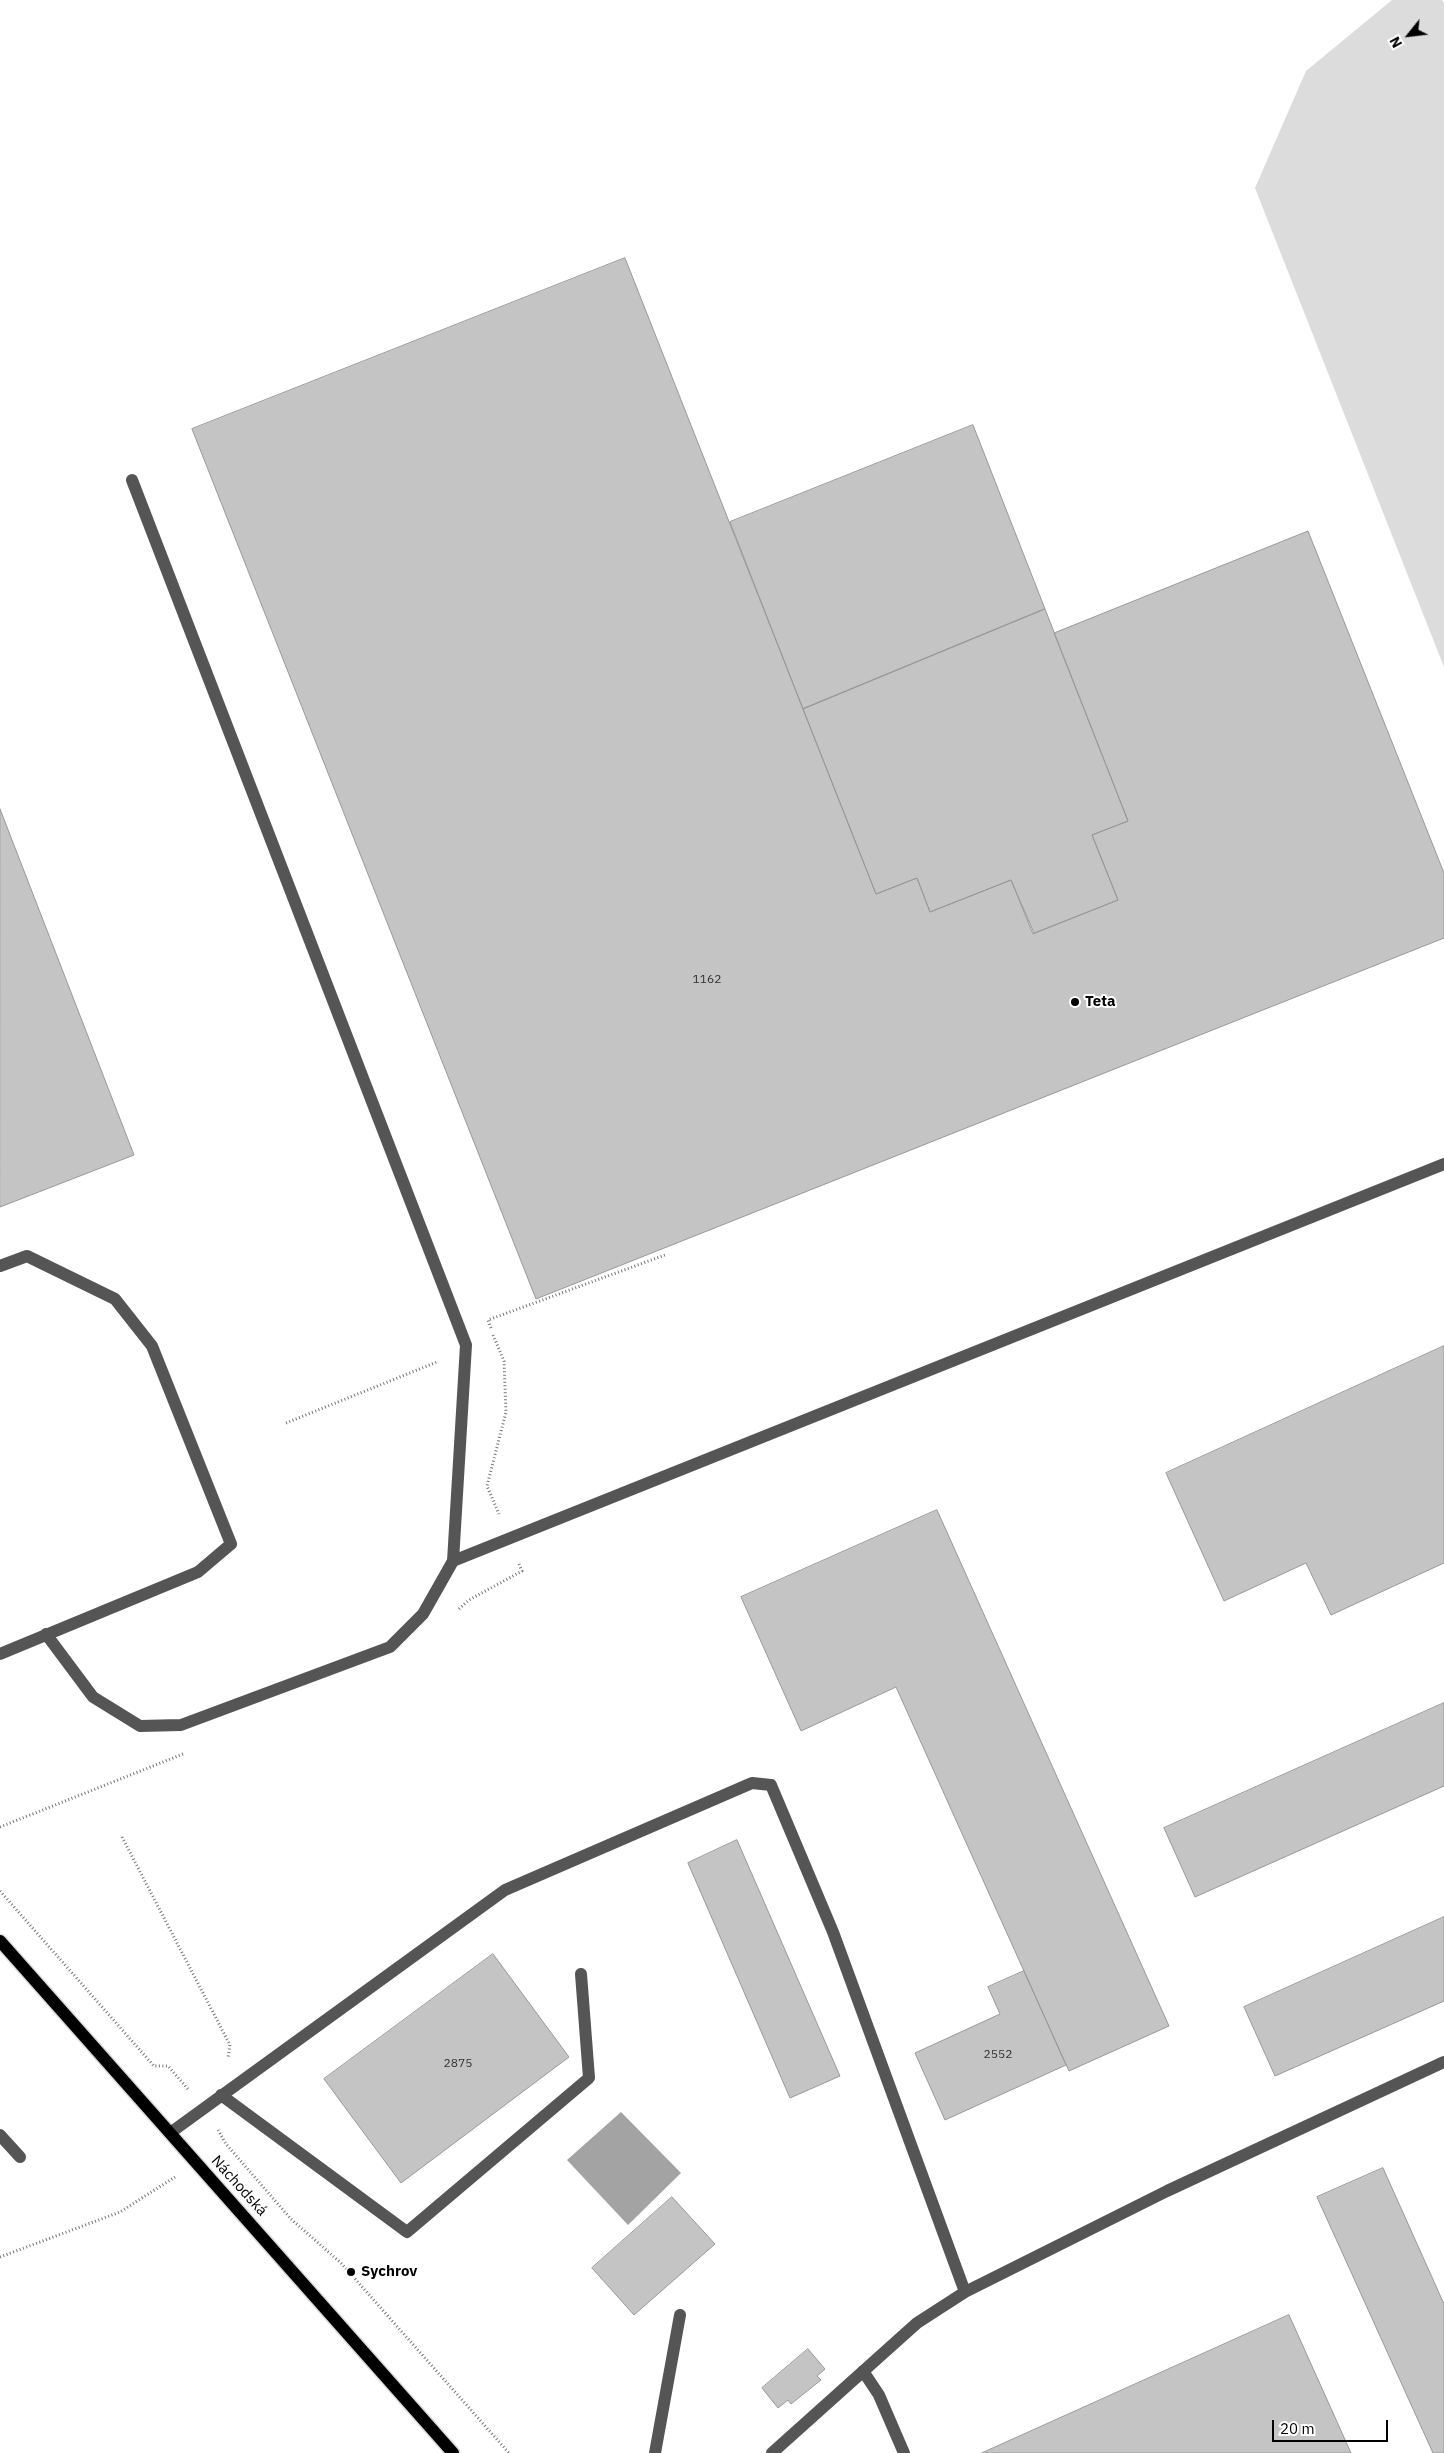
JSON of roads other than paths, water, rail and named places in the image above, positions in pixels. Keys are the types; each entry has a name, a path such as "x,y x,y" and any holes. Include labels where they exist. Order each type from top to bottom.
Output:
{"main road":[{"name":"Náchodská","path":"0,1941 453,2453"}],"lane":[{"path":"46,1634 94,1697 140,1726 181,1725 390,1647 423,1614 453,1561 466,1345 132,480"},
{"path":"453,1561 1444,1164"},
{"path":"0,1266 27,1256 115,1299 152,1346 231,1544 198,1572 0,1654"},
{"path":"170,2133 505,1890 752,1783 771,1785 833,1932 965,2292"},
{"path":"221,2095 407,2232 589,2078 581,1974"},
{"path":"772,2453 917,2323 965,2292 1167,2191 1444,2062"},
{"path":"0,2135 20,2157"},
{"path":"654,2453 680,2315"},
{"path":"863,2371 879,2396 904,2453"}],"place":[{"name":"Teta","path":"1075,1002"},
{"name":"Sychrov","path":"351,2272"}]}
